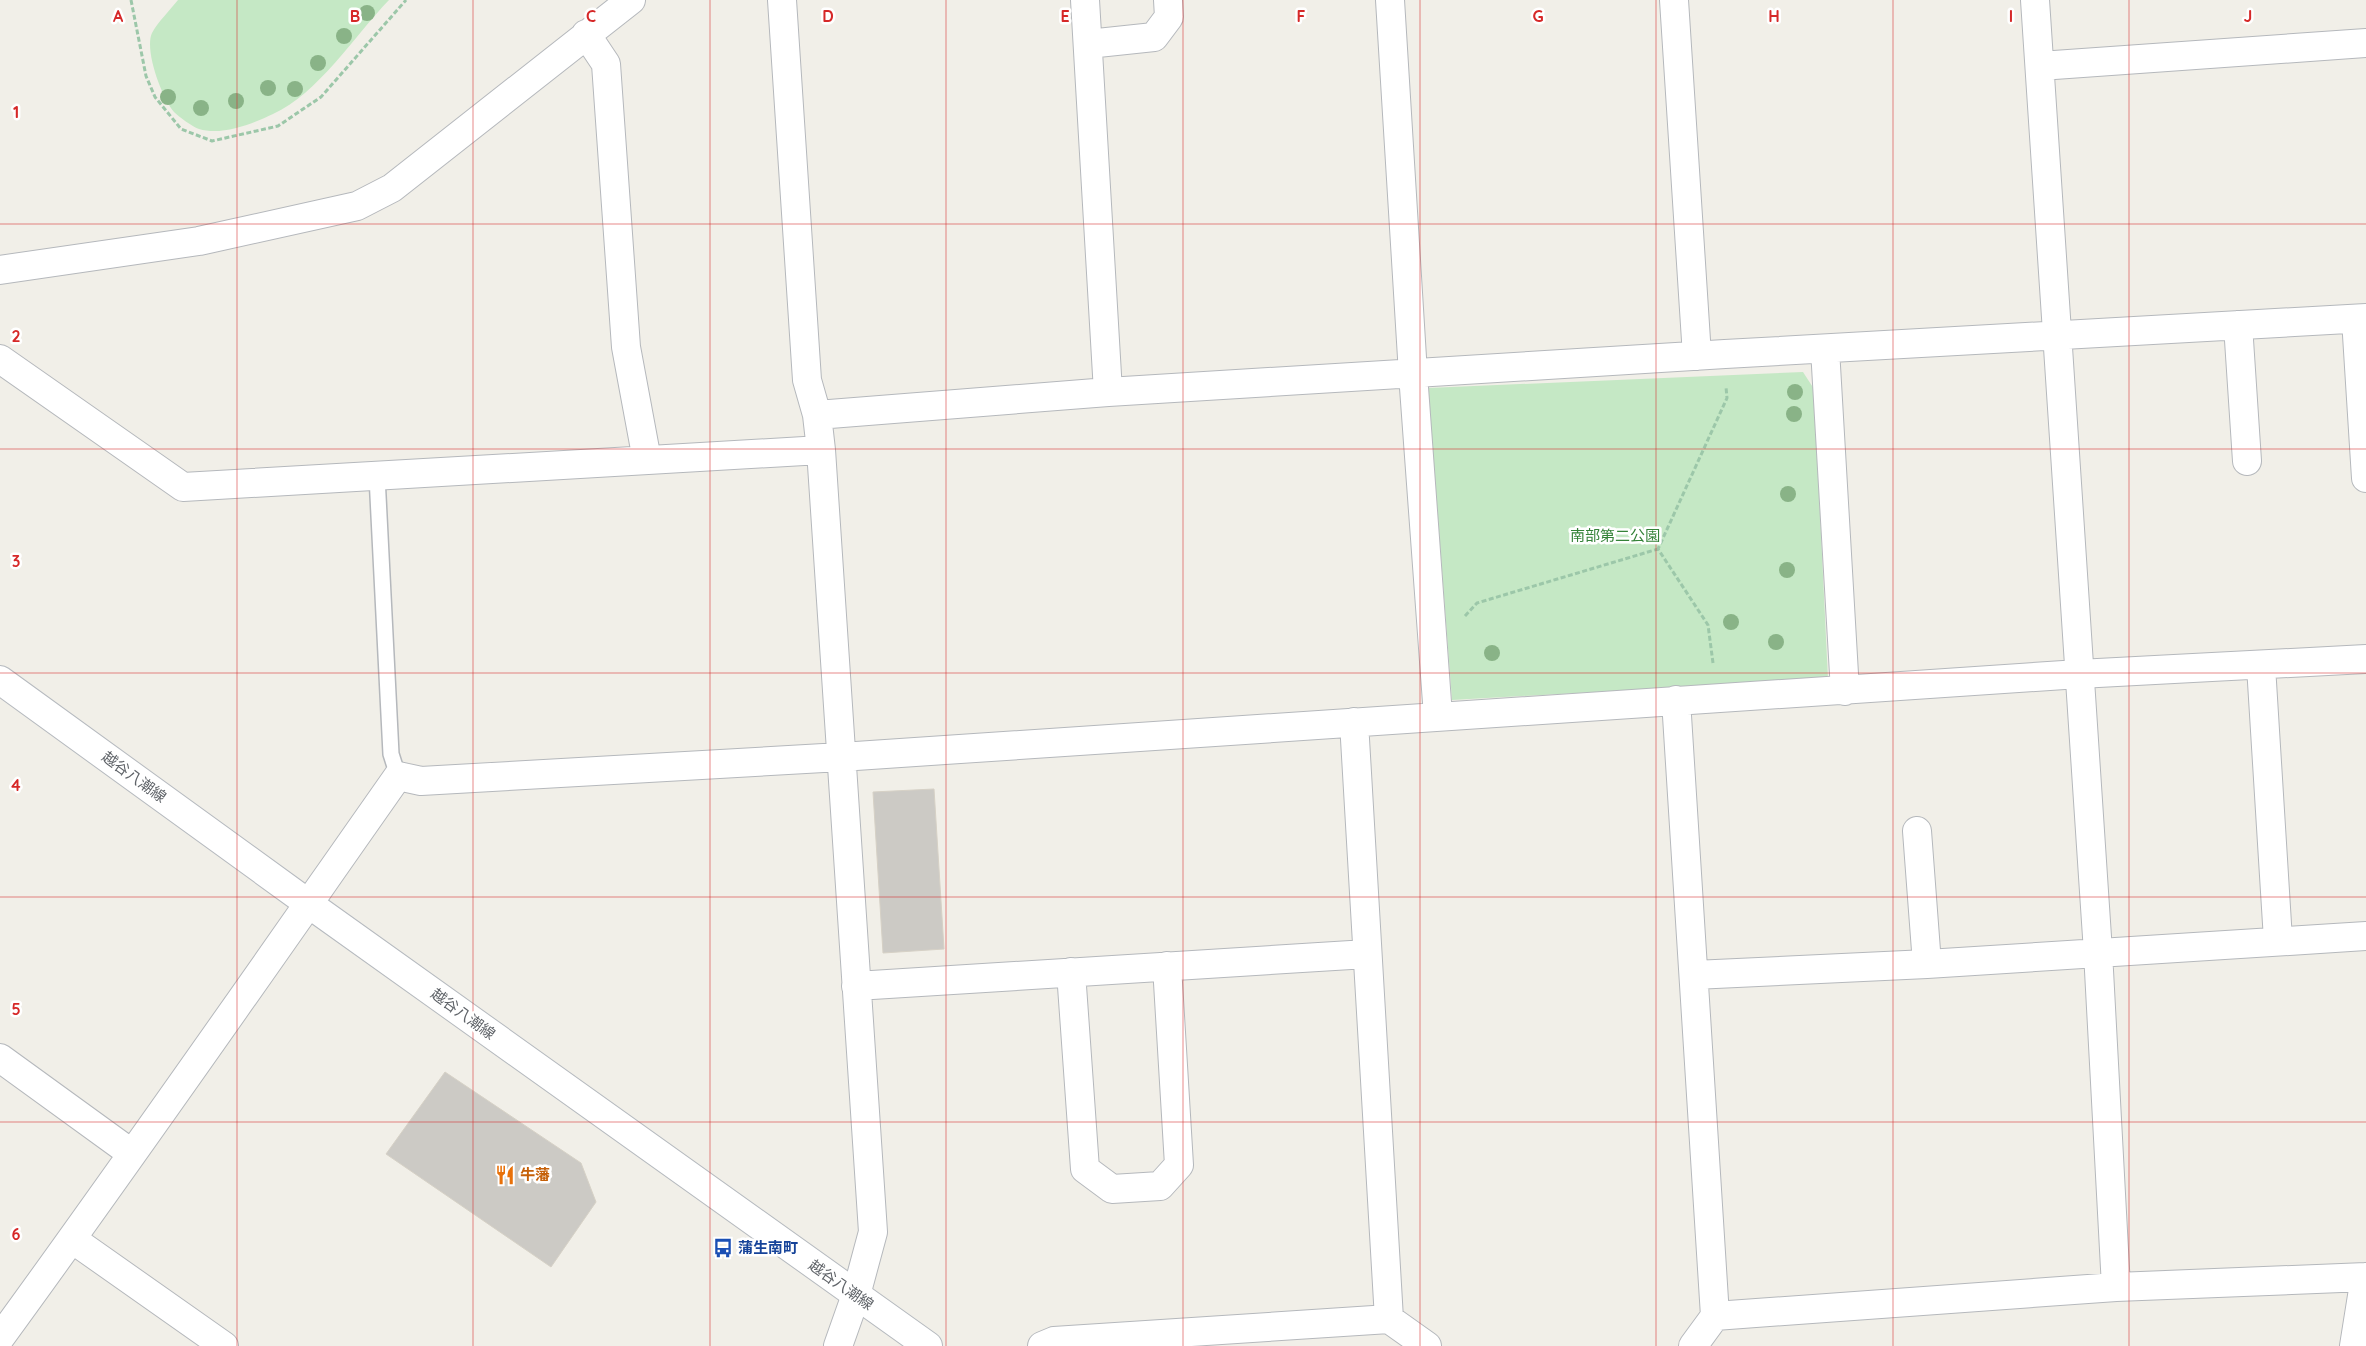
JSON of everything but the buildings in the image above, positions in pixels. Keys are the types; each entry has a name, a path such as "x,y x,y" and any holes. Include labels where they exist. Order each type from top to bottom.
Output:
{"street":[{"path":"0,270 199,240 357,206 392,188 631,0"},
{"path":"782,0 807,380 817,415 821,450 872,1232 856,1295 838,1346"},
{"path":"1085,0 1108,392"},
{"path":"1088,44 1154,36 1169,17 1168,0"},
{"path":"1390,0 1413,374 1438,716"},
{"path":"1674,0 1697,356"},
{"path":"2034,0 2040,66 2078,674 2098,952 2116,1287"},
{"path":"586,34 606,64 626,347 647,460"},
{"path":"2040,66 2366,43"},
{"path":"817,415 1108,392 1697,356 2361,319 2366,478"},
{"path":"2238,325 2248,461"},
{"path":"1825,349 1845,691"},
{"path":"0,358 183,486 821,450"},
{"path":"0,1338 196,1067 398,776 421,781 841,757 2078,674 2262,666 2366,659"},
{"path":"2262,666 2278,940"},
{"name":"越谷八潮線","path":"0,680 309,904 928,1346"},
{"path":"1676,700 1715,1316 1693,1346"},
{"path":"1354,722 1389,1318"},
{"path":"1917,831 1927,964"},
{"path":"1694,975 1927,964 2278,940 2366,936"},
{"path":"856,986 1367,954"},
{"path":"1071,972 1086,1169 1112,1189 1160,1186 1178,1166 1167,966"},
{"path":"0,1058 132,1153"},
{"path":"72,1239 224,1346"},
{"path":"1715,1316 2116,1287 2365,1277 2354,1346"},
{"path":"1042,1346 1054,1342 1389,1318 1427,1346"}],"lane":[{"path":"377,476 391,754 398,776"}],"path":[{"path":"131,0 146,76 155,98 181,129 212,141 278,126 321,97 406,0"},
{"path":"1431,626 1458,624 1476,603 1658,549 1727,398 1726,379"},
{"path":"1658,549 1708,625 1711,642"}],"green space":[{"path":"178,0 389,0 321,78 290,105 256,122 227,130 208,131 196,128 174,112 164,96 152,62 150,41 152,33"},
{"name":"南部第二公園","path":"1803,372 1814,389 1828,679 1452,700 1428,388"}],"place":[{"name":"牛藩","path":"505,1175"},
{"name":"蒲生南町","path":"723,1248"}]}
